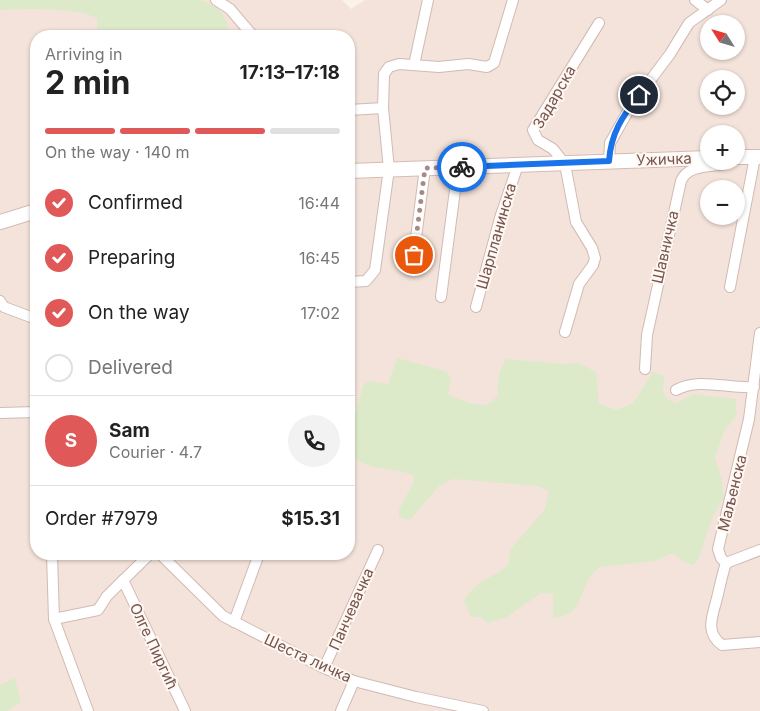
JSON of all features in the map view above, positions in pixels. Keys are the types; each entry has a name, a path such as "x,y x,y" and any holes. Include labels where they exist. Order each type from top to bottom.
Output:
{"main road":[{"path":"745,157 758,157"},
{"name":"Ужичка","path":"355,171 700,158"},
{"path":"0,222 30,213"}],"street":[{"path":"216,0 230,9 248,30"},
{"path":"414,65 428,0"},
{"path":"355,282 366,281 375,270 389,169 383,108 384,74 386,69 399,64 439,67 468,64 487,67 494,62 513,0"},
{"path":"695,0 708,10"},
{"path":"609,161 610,142 626,112 670,54 683,30 689,23 721,0"},
{"name":"Задарска","path":"565,164 554,149 538,140 533,130 599,23"},
{"path":"355,110 383,108"},
{"path":"730,287 758,157"},
{"path":"565,164 576,222 592,248 595,258 593,265 580,284 565,332"},
{"name":"Шарпланинска","path":"476,307 500,218 518,165"},
{"path":"441,297 458,167"},
{"path":"412,269 425,168"},
{"name":"Шавничка","path":"645,369 647,335 680,181 686,172 700,169"},
{"path":"0,301 4,307 30,317"},
{"name":"Маљенска","path":"760,333 754,387 745,438 718,548 721,558 726,564 717,600 712,610 710,626 713,634 722,644 760,642"},
{"path":"676,390 694,383 728,387 754,387"},
{"path":"0,413 30,412"},
{"name":"Панчевачка","path":"324,668 378,550"},
{"path":"726,564 760,550"},
{"path":"52,560 54,619 88,711"},
{"path":"54,619 95,612 102,607 107,596 144,560"},
{"name":"Шеста личка","path":"166,560 212,607 234,622 324,668 354,680 416,697 457,708 483,711"},
{"path":"234,622 258,560"},
{"name":"Олге Пиргић","path":"123,580 185,711"},
{"path":"341,711 354,680"}],"shaded area":[{"path":"0,0 342,0 351,9 365,0 760,0 760,711 0,711"}],"green space":[{"path":"0,0 200,0 212,5 221,12 225,17 228,30 98,30 97,18 88,14 63,10 0,10"},
{"path":"397,358 446,371 451,378 448,395 473,404 487,405 498,396 499,377 506,359 566,364 578,363 596,372 599,404 616,410 633,403 653,372 664,376 663,393 669,400 677,403 693,394 736,399 736,416 724,432 715,458 721,477 724,497 712,518 699,558 693,565 686,563 673,553 655,561 600,567 589,579 574,610 562,616 553,618 553,594 541,593 507,617 488,623 481,617 471,617 464,601 468,594 508,565 510,550 545,509 549,491 537,486 453,479 439,486 410,520 399,517 399,509 414,482 413,475 367,465 355,459 357,443 355,442 355,416 363,385 369,381 388,384"},
{"path":"15,678 21,702 7,711 0,711 0,685"}],"way so far":[{"path":"414,255 425,168 462,167"}],"route":[{"path":"462,167 609,161 610,142 618,126 639,95"}]}
